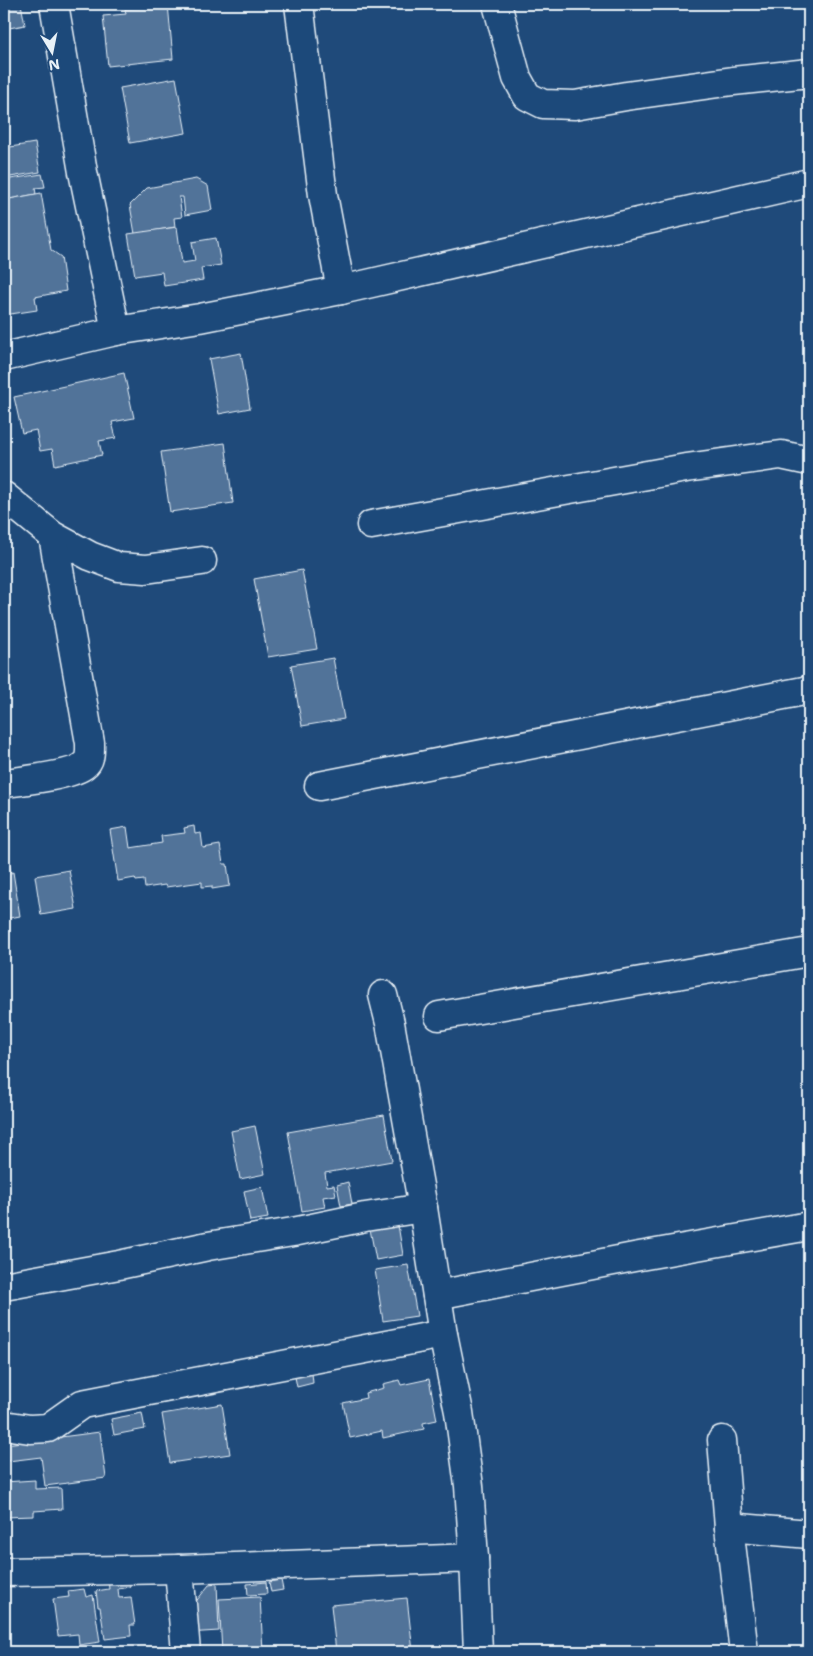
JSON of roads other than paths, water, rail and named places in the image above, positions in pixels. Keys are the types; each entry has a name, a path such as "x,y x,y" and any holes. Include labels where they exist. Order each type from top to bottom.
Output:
{"street":[{"path":"54,4 83,172 116,331"},
{"path":"299,4 323,195 341,290"},
{"path":"497,4 517,78 527,96 543,104 575,105 733,81 809,73"},
{"path":"4,357 116,331 200,318 341,290 809,183"},
{"path":"371,525 686,468 782,455 809,461"},
{"path":"4,496 53,536 90,556 119,567 146,569 202,562"},
{"path":"4,784 69,772 84,766 90,757 90,743 53,536"},
{"path":"319,786 809,690"},
{"path":"439,1016 809,952"},
{"path":"383,995 390,1023 464,1449 469,1486 474,1558 478,1652"},
{"path":"4,1286 119,1265 208,1246 423,1208"},
{"path":"437,1295 809,1226"},
{"path":"4,1425 30,1429 48,1428 82,1404 443,1334"},
{"path":"722,1440 744,1652"},
{"path":"730,1527 809,1534"},
{"path":"4,1572 179,1569 474,1558"},
{"path":"179,1569 186,1652"}]}
